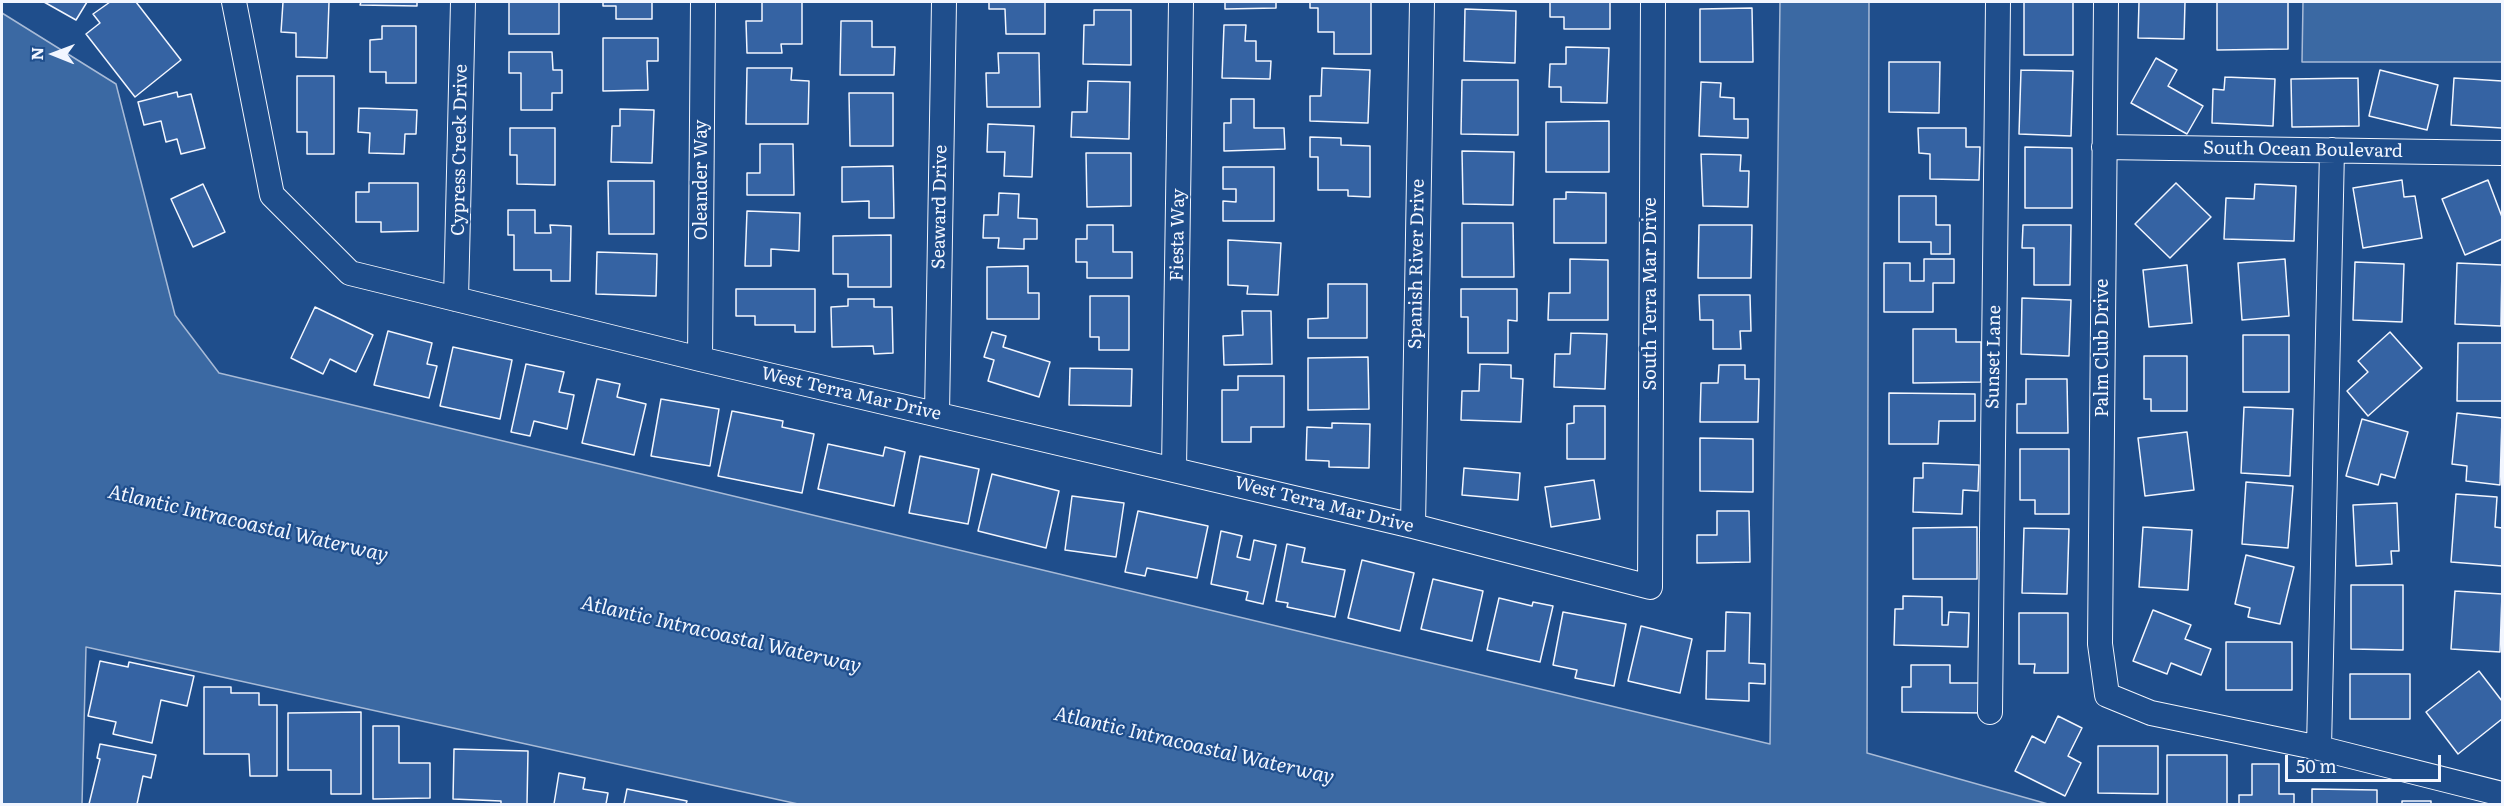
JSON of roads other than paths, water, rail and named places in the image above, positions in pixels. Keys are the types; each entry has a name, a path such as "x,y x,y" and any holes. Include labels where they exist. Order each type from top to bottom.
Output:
{"street":[{"name":"West Terra Mar Drive","path":"234,2 272,195 350,273 700,359 1413,526 1650,587"},
{"name":"Cypress Creek Drive","path":"456,299 463,2"},
{"name":"Oleander Way","path":"700,359 703,2"},
{"name":"Seaward Drive","path":"937,413 944,2"},
{"name":"Fiesta Way","path":"1174,469 1181,2"},
{"name":"Spanish River Drive","path":"1413,526 1422,2"},
{"name":"South Terra Mar Drive","path":"1650,587 1653,2"},
{"name":"Sunset Lane","path":"1990,712 1998,2"},
{"name":"Palm Club Drive","path":"2106,2 2100,644 2107,695 2151,713 2319,748"},
{"name":"South Ocean Boulevard","path":"2104,147 2502,153"},
{"path":"2332,150 2319,748 2502,794"}],"water":[{"name":"Atlantic Intracoastal Waterway","path":"1780,2 1869,2 1867,753 2048,804 798,804 86,647 82,804 2,804 2,13 116,84 175,315 219,373 1770,744"},
{"path":"2303,2 2502,2 2502,62 2302,62"}]}
